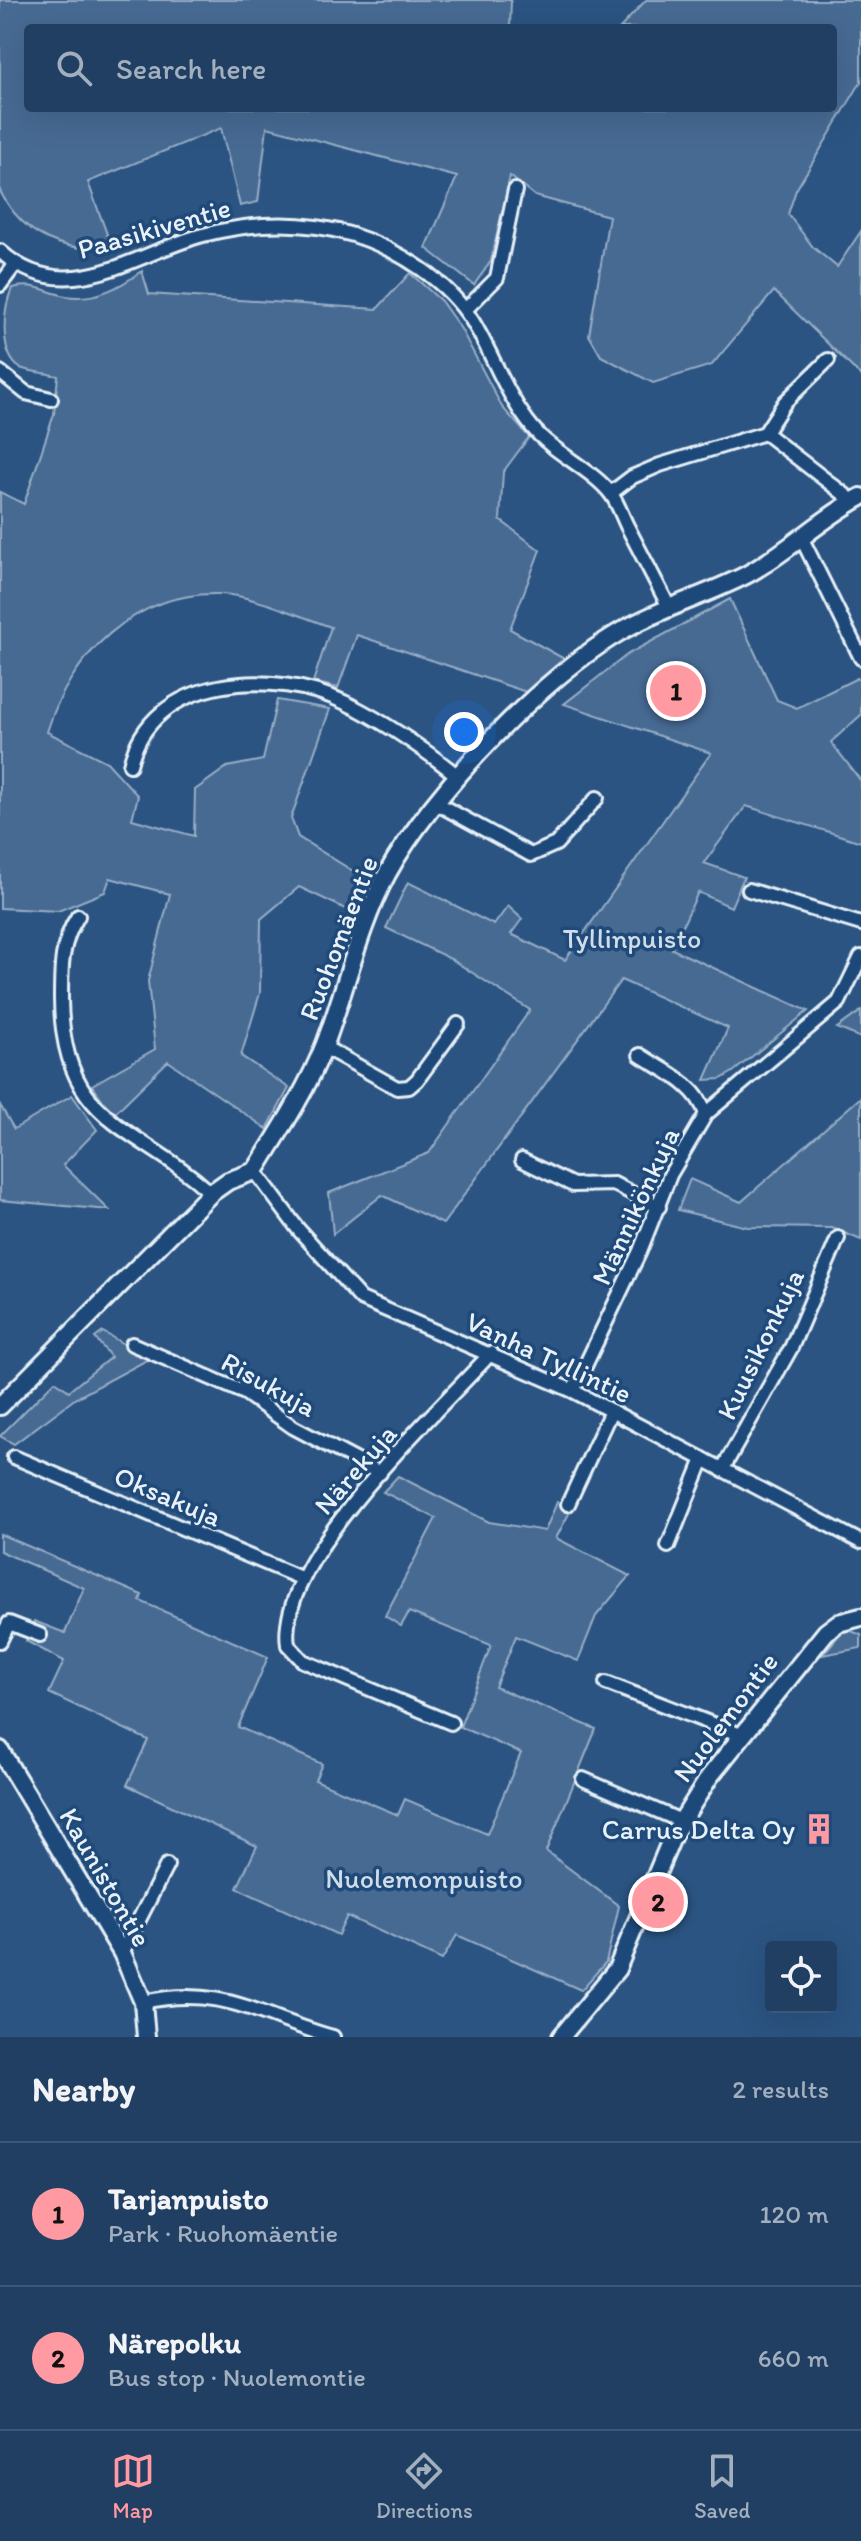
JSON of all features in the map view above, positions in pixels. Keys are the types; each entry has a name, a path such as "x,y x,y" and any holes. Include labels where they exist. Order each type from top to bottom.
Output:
{"street":[{"path":"465,310 497,278 515,190"},
{"name":"Paasikiventie","path":"0,251 15,265 46,275 97,276 190,238 266,223 313,226 353,235 395,252 417,267 465,310 512,400 534,430 611,493 669,607"},
{"path":"0,285 15,265"},
{"path":"611,493 632,477 660,465 765,433 785,402 828,360"},
{"path":"0,372 26,393 51,399"},
{"path":"765,433 857,499"},
{"name":"Ruohomäentie","path":"255,1171 324,1047 373,902 400,851 458,776 531,703 589,651 669,607 745,575 857,499"},
{"path":"802,539 861,658"},
{"path":"130,765 145,729 184,696 238,684 271,685 309,690 344,702 458,776"},
{"path":"436,803 531,855 556,844 597,798"},
{"path":"749,890 861,924"},
{"path":"78,916 65,935 61,958 63,1038 73,1067 101,1115 194,1178 211,1193"},
{"name":"Männikönkuja","path":"573,1391 659,1207 670,1175 706,1114 839,1002 861,957"},
{"path":"324,1047 397,1088 409,1087 458,1024"},
{"path":"640,1055 688,1086 701,1098 706,1114"},
{"path":"522,1160 573,1185 614,1184 659,1207"},
{"path":"0,1406 211,1193 228,1181 255,1171"},
{"name":"Vanha Tyllintie","path":"255,1171 298,1229 361,1299 573,1391 861,1542"},
{"name":"Kuusikonkuja","path":"722,1470 791,1348 838,1238"},
{"name":"Risukuja","path":"132,1344 245,1393 293,1427 380,1473"},
{"name":"Närekuja","path":"451,1723 296,1655 288,1645 286,1631 303,1579 339,1518 491,1353"},
{"path":"568,1504 611,1411"},
{"name":"Oksakuja","path":"14,1457 303,1579"},
{"path":"668,1546 703,1459"},
{"name":"Nuolemontie","path":"561,2037 617,1969 681,1821 741,1735 826,1632 838,1623 861,1617"},
{"path":"0,1641 4,1621 40,1635"},
{"path":"606,1683 741,1735"},
{"name":"Kaunistontie","path":"0,1750 122,1953 143,2002 146,2037"},
{"path":"583,1779 681,1821"},
{"path":"122,1953 167,1865"},
{"path":"143,2002 176,1995 202,1995 262,2010 333,2037"}],"green space":[{"path":"0,0 511,0 510,24 24,24 24,112 837,112 837,24 624,24 646,0 861,0 861,82 796,190 788,214 813,247 837,267 861,231 861,376 774,291 712,365 653,383 601,356 589,335 609,216 535,196 510,176 491,261 474,285 426,248 457,177 267,127 258,202 240,206 221,128 88,182 112,248 77,248 46,238 20,220 0,191"},
{"path":"142,271 149,294 377,309 410,273 441,301 461,329 502,407 529,437 503,472 500,520 540,550 510,629 568,661 529,693 357,635 338,688 313,682 331,627 260,602 219,594 188,596 134,616 110,633 89,654 72,678 47,732 107,762 138,796 132,819 194,836 195,790 227,767 263,760 277,700 330,709 291,818 298,837 369,881 356,914 299,887 261,919 260,993 241,1056 289,1088 267,1129 168,1061 113,1115 92,1085 155,1049 148,981 170,894 110,878 105,892 58,911 0,908 0,492 24,504 54,414 58,376 20,368 14,362 5,332 9,298 12,288 26,286 66,296 97,295"},
{"name":"Tyllinpuisto","path":"730,599 777,700 797,708 857,678 861,682 861,715 831,742 861,781 861,842 746,806 704,863 744,877 731,907 698,892 672,949 808,1011 733,1072 721,1079 705,1080 728,1028 621,980 443,1224 382,1195 333,1234 329,1193 429,1153 530,1010 451,959 386,928 408,882 494,925 508,906 522,919 511,934 565,960 711,753 564,704 628,654"},
{"path":"861,1011 861,1038 837,1028"},
{"path":"72,1095 97,1130 63,1165 109,1210 0,1200 0,1105 14,1129"},
{"path":"861,1097 861,1240 832,1228 747,1227 678,1210 690,1179 741,1202"},
{"path":"103,1332 149,1359 76,1398 14,1444 0,1436 55,1381 69,1391 111,1357 95,1338"},
{"name":"Nuolemonpuisto","path":"398,1476 489,1522 545,1531 557,1502 572,1508 556,1538 630,1576 596,1616 578,1661 516,1636 495,1687 596,1729 546,1851 619,1906 606,1962 581,1990 457,1935 442,1960 347,1916 338,1935 237,1888 257,1846 127,1785 148,1740 49,1693 64,1661 26,1641 34,1621 65,1633 84,1588 0,1551 0,1534 142,1595 140,1601 268,1657 238,1727 322,1764 315,1780 398,1815 405,1799 487,1834 521,1753 460,1727 491,1645 409,1612 401,1626 385,1616 436,1518 383,1492"},
{"path":"849,1630 861,1635 861,1648 822,1655 841,1633"}],"place":[{"name":"Tarjanpuisto","path":"676,691"},
{"name":"Carrus Delta Oy","path":"819,1829"},
{"name":"Närepolku","path":"658,1902"}]}
